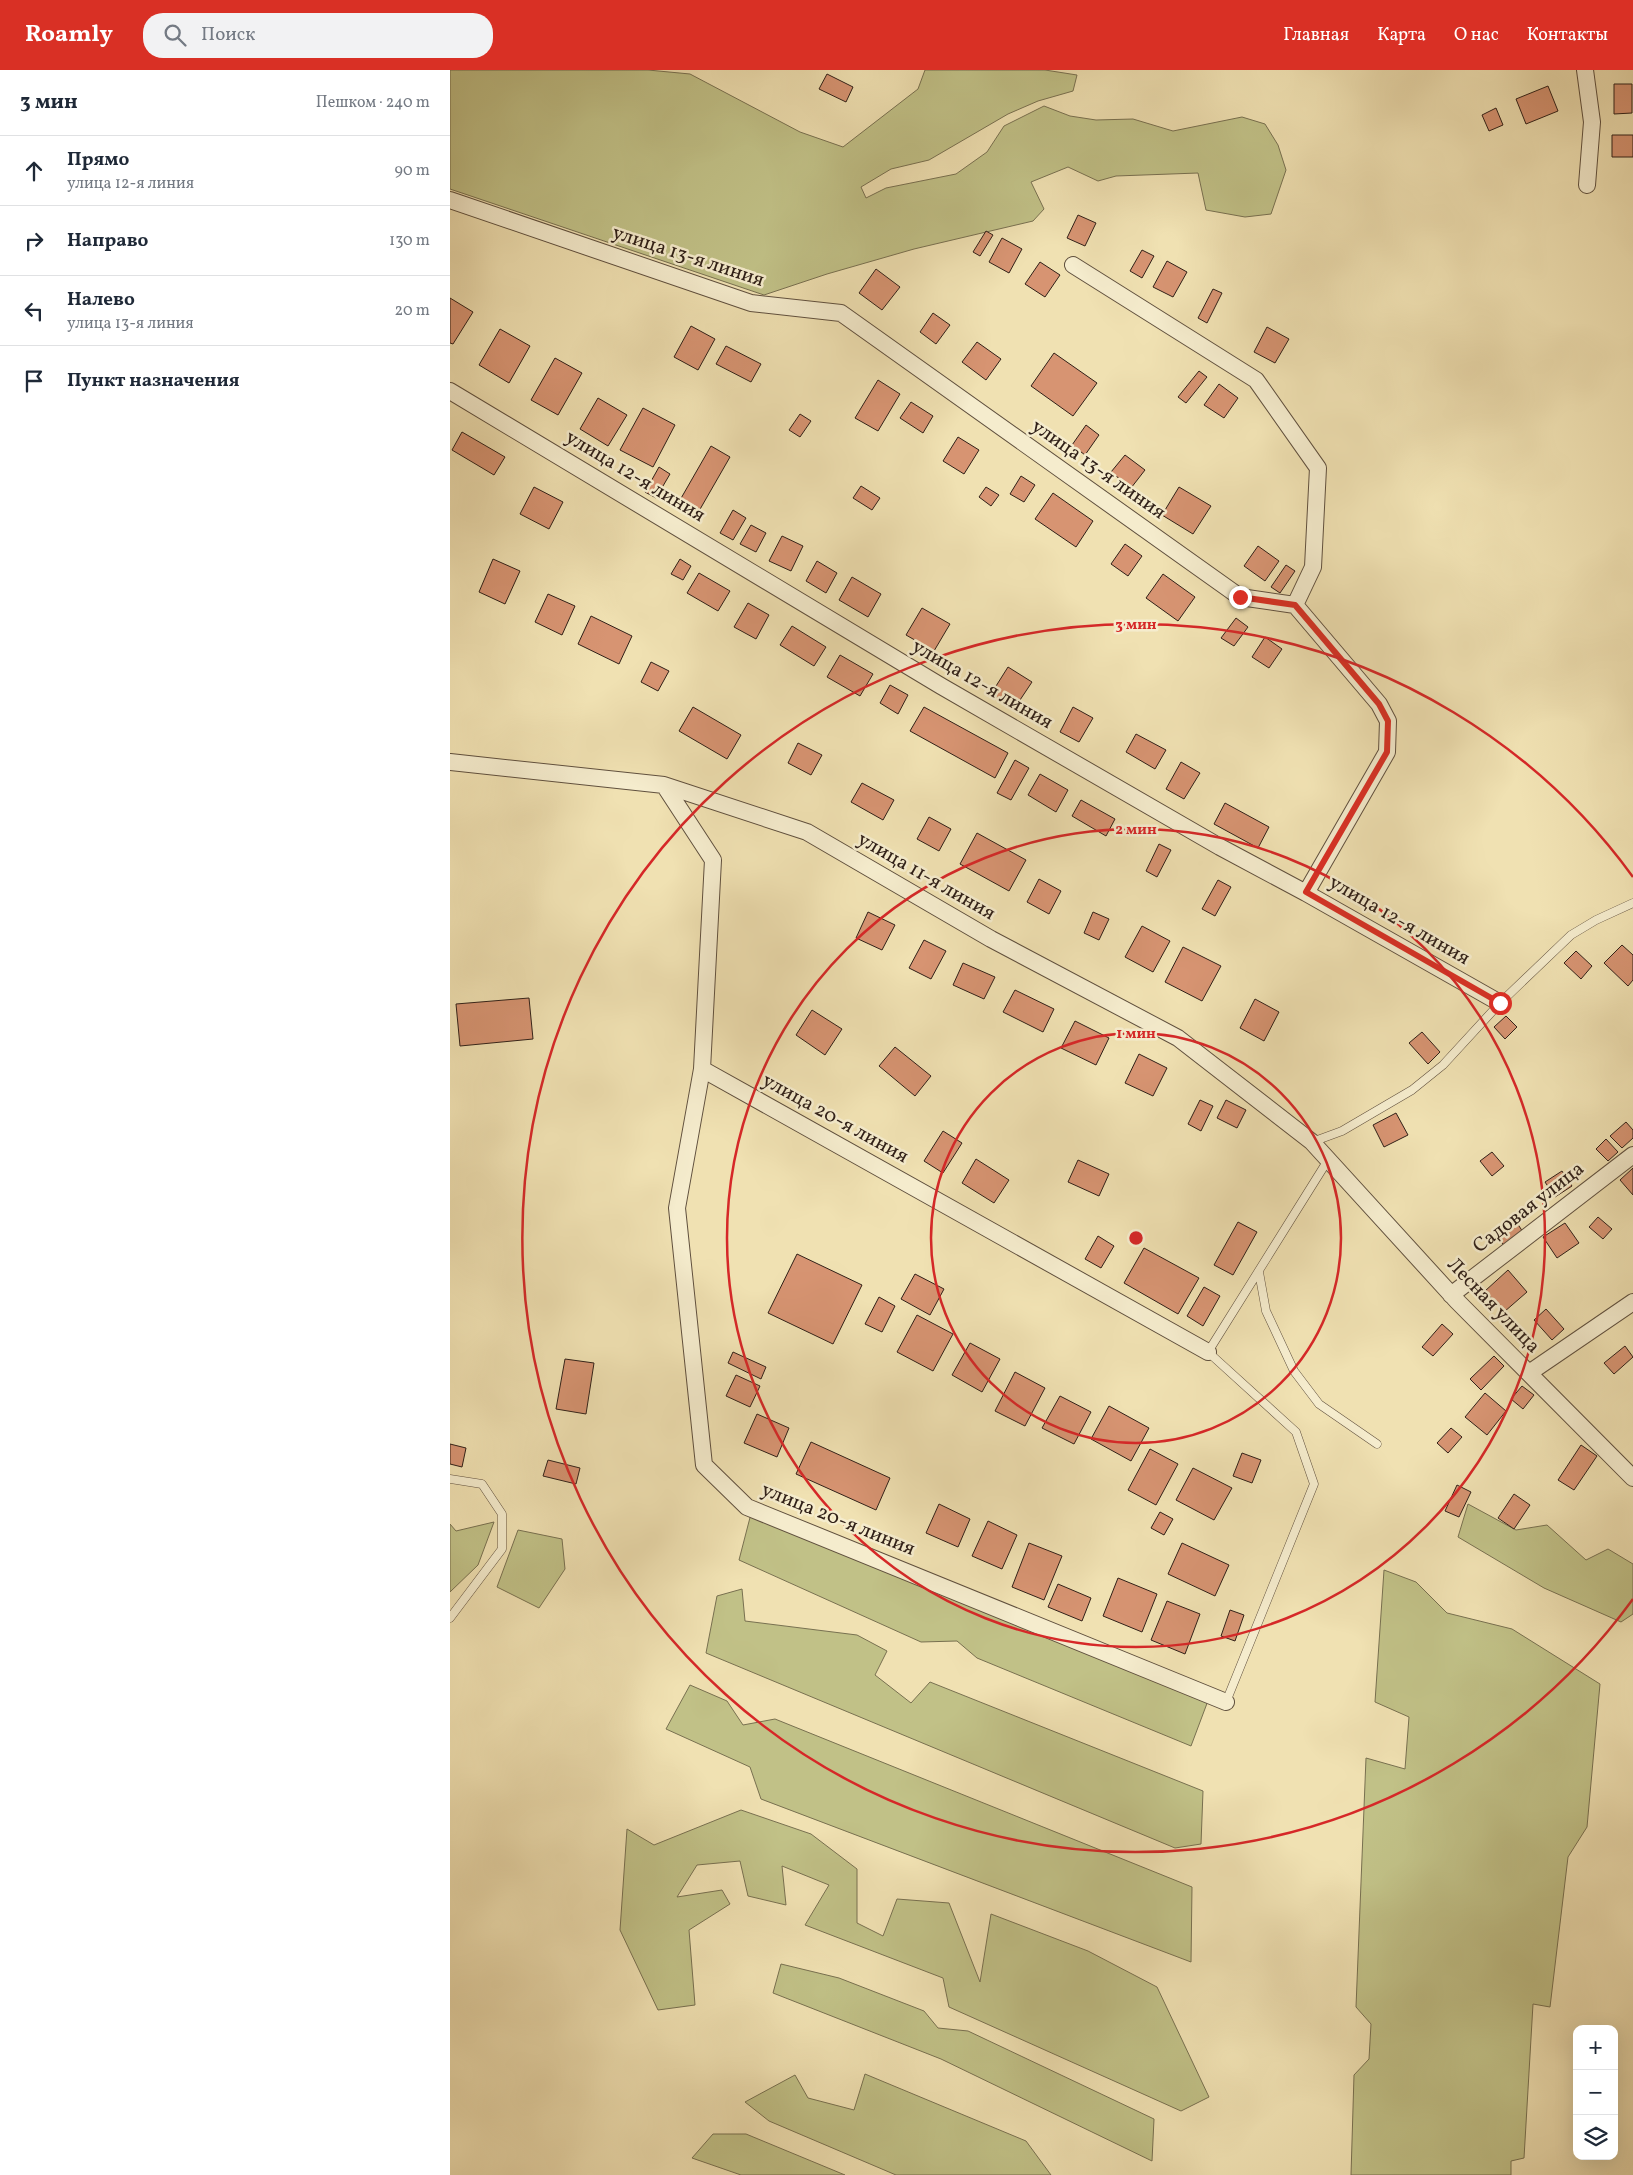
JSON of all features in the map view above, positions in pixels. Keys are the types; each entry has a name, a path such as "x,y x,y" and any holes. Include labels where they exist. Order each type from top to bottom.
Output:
{"street":[{"path":"1585,70 1592,122 1587,185"},
{"name":"улица 13-я линия","path":"450,200 751,303 841,313 1240,597 1295,605"},
{"path":"1073,265 1256,380 1318,468 1313,567 1295,605 1379,704 1388,721 1387,752 1306,892"},
{"name":"улица 12-я линия","path":"450,391 941,686 1220,847 1306,892 1500,1003"},
{"name":"улица 11-я линия","path":"450,762 664,785 807,832 991,939 1178,1038 1312,1142 1328,1160"},
{"name":"улица 20-я линия","path":"664,785 712,860 702,1069 677,1208 704,1465 747,1507 1226,1702"},
{"name":"улица 20-я линия","path":"702,1069 1208,1352"},
{"name":"Садовая улица","path":"1451,1295 1633,1155"},
{"name":"Лесная улица","path":"1328,1160 1451,1295 1633,1478"},
{"path":"1528,1373 1633,1302"}],"lane":[{"path":"1312,1142 1342,1131 1412,1090 1443,1065 1500,1003 1572,935 1596,920 1633,903"},
{"path":"1226,1702 1314,1484 1296,1432 1208,1352 1328,1160"},
{"path":"1259,1272 1266,1310 1294,1371 1319,1404 1377,1444"},
{"path":"450,1479 482,1484 502,1514 502,1549 450,1618"}],"green space":[{"path":"450,70 648,70 690,74 800,132 843,147 918,89 925,70 1045,70 1077,75 1073,91 1038,101 1008,114 929,160 891,169 861,187 866,198 886,188 956,174 987,152 1004,126 1044,106 1070,116 1096,120 1133,119 1173,131 1242,117 1265,124 1278,145 1286,170 1271,214 1245,217 1206,210 1198,173 1116,176 1098,181 1068,167 1031,182 1044,209 1033,221 914,249 827,274 764,295 450,189"},
{"path":"1468,1504 1516,1530 1547,1525 1586,1560 1608,1549 1633,1564 1633,1614 1621,1622 1544,1588 1458,1537"},
{"path":"753,1506 1209,1698 1191,1746 977,1658 957,1641 921,1642 739,1560"},
{"path":"494,1522 478,1565 450,1592 450,1524 456,1531"},
{"path":"518,1530 562,1539 565,1569 539,1608 497,1587"},
{"path":"1384,1570 1416,1582 1447,1613 1512,1629 1600,1684 1587,1827 1568,1857 1550,2007 1533,2004 1524,2158 1511,2161 1511,2175 1351,2175 1354,2075 1369,2059 1371,2024 1356,2007 1366,1758 1405,1769 1409,1717 1375,1702"},
{"path":"742,1589 745,1621 857,1635 887,1651 875,1675 911,1703 930,1682 1203,1791 1201,1844 1175,1848 706,1653 717,1596"},
{"path":"690,1685 727,1701 743,1725 775,1719 1192,1887 1191,1962 761,1799 750,1767 666,1729"},
{"path":"741,1810 811,1834 857,1869 857,1923 883,1936 897,1899 949,1903 980,1982 991,1914 1088,1951 1157,1987 1209,2097 1181,2111 949,2007 943,1978 805,1925 829,1885 782,1866 786,1905 748,1896 740,1861 697,1865 677,1897 722,1890 730,1904 689,1930 695,2005 658,2010 620,1930 627,1829 654,1845"},
{"path":"781,1964 839,1978 924,2011 938,2028 968,2031 1154,2119 1152,2161 941,2059 773,1993"},
{"path":"865,2074 1026,2141 1051,2175 896,2175 769,2121 745,2102 795,2075 808,2098 854,2110"},
{"path":"713,2134 746,2134 845,2175 741,2175 692,2158"}],"building":[{"path":"827,74 853,87 846,102 819,89"},
{"path":"1614,84 1632,84 1632,113 1614,114"},
{"path":"1548,86 1558,111 1526,124 1516,99"},
{"path":"1496,108 1503,125 1489,131 1482,115"},
{"path":"1612,135 1633,135 1633,157 1612,157"},
{"path":"1078,215 1096,223 1085,246 1067,238"},
{"path":"986,231 993,235 980,256 973,252"},
{"path":"1002,238 1022,249 1009,273 989,262"},
{"path":"1142,250 1154,256 1142,278 1130,271"},
{"path":"1167,261 1187,272 1173,297 1153,287"},
{"path":"1040,262 1060,275 1045,297 1025,284"},
{"path":"876,269 900,287 882,310 859,293"},
{"path":"1213,289 1222,293 1207,323 1198,318"},
{"path":"450,298 473,312 453,344 450,343"},
{"path":"933,313 950,325 936,344 920,332"},
{"path":"691,326 715,339 698,370 674,357"},
{"path":"1267,327 1289,339 1275,363 1254,352"},
{"path":"500,329 530,346 509,383 479,365"},
{"path":"977,342 1001,359 986,380 962,362"},
{"path":"726,346 761,364 751,382 716,364"},
{"path":"1054,353 1097,383 1073,416 1031,386"},
{"path":"555,358 582,373 558,415 531,400"},
{"path":"1199,371 1207,377 1186,403 1178,397"},
{"path":"878,380 900,394 878,431 855,418"},
{"path":"1219,384 1238,398 1224,418 1204,405"},
{"path":"598,398 627,415 608,446 580,429"},
{"path":"911,402 933,416 923,433 900,418"},
{"path":"643,408 675,425 653,467 620,450"},
{"path":"800,414 811,421 800,437 789,430"},
{"path":"1086,425 1099,435 1085,455 1072,445"},
{"path":"462,432 505,457 494,475 452,450"},
{"path":"958,437 979,450 964,474 943,461"},
{"path":"711,446 730,457 695,518 676,507"},
{"path":"1125,455 1145,470 1131,488 1111,472"},
{"path":"659,467 670,474 656,498 645,492"},
{"path":"1021,476 1035,485 1024,502 1010,494"},
{"path":"861,486 880,498 872,510 853,498"},
{"path":"534,487 563,502 549,529 520,514"},
{"path":"986,487 999,495 991,506 979,497"},
{"path":"1179,487 1211,506 1193,534 1162,515"},
{"path":"1053,493 1093,521 1076,547 1035,519"},
{"path":"733,510 746,518 733,540 720,533"},
{"path":"751,525 766,533 756,552 740,544"},
{"path":"782,536 803,546 791,571 769,561"},
{"path":"1125,544 1142,556 1128,576 1111,564"},
{"path":"1258,546 1279,561 1265,581 1244,566"},
{"path":"493,559 520,571 505,604 479,592"},
{"path":"680,559 691,566 683,580 671,574"},
{"path":"817,561 837,573 826,593 806,581"},
{"path":"1286,565 1295,571 1280,593 1271,587"},
{"path":"699,573 730,591 718,611 687,593"},
{"path":"1163,574 1195,597 1178,621 1146,598"},
{"path":"852,577 881,594 868,617 839,600"},
{"path":"548,594 575,606 562,635 535,622"},
{"path":"748,603 769,615 756,639 734,627"},
{"path":"922,608 950,624 934,651 906,635"},
{"path":"591,616 632,636 619,664 578,644"},
{"path":"1236,618 1248,627 1234,646 1221,638"},
{"path":"792,626 826,647 814,666 780,645"},
{"path":"1265,637 1282,649 1269,668 1252,657"},
{"path":"840,655 873,674 860,696 827,677"},
{"path":"651,662 669,671 658,691 641,682"},
{"path":"1008,667 1032,682 1014,709 991,694"},
{"path":"890,685 908,695 898,714 880,703"},
{"path":"693,707 741,735 727,759 679,731"},
{"path":"924,707 1008,753 995,778 910,731"},
{"path":"1073,707 1093,718 1079,742 1060,732"},
{"path":"1136,734 1166,750 1155,769 1126,752"},
{"path":"798,743 822,755 811,775 788,763"},
{"path":"1015,760 1029,768 1011,800 997,793"},
{"path":"1181,762 1200,773 1184,799 1166,789"},
{"path":"1040,774 1068,790 1056,812 1028,795"},
{"path":"862,783 894,800 883,820 851,802"},
{"path":"1081,800 1115,819 1106,836 1072,816"},
{"path":"1225,803 1269,827 1258,848 1214,824"},
{"path":"929,817 951,829 939,851 917,839"},
{"path":"977,833 1026,860 1009,891 960,864"},
{"path":"1159,844 1171,850 1157,877 1146,871"},
{"path":"1039,879 1061,891 1049,914 1027,902"},
{"path":"1218,880 1231,887 1215,916 1202,909"},
{"path":"868,912 895,925 882,950 856,938"},
{"path":"1093,912 1109,919 1099,940 1084,933"},
{"path":"1142,926 1170,941 1153,972 1125,957"},
{"path":"924,940 946,951 931,979 909,968"},
{"path":"1622,945 1633,955 1633,980 1628,986 1604,963"},
{"path":"1183,947 1221,966 1202,1001 1165,982"},
{"path":"1576,951 1592,966 1581,979 1564,963"},
{"path":"963,963 995,977 984,999 953,985"},
{"path":"1015,990 1054,1009 1043,1032 1003,1012"},
{"path":"529,998 533,1039 460,1046 456,1004"},
{"path":"1255,999 1279,1012 1264,1041 1240,1028"},
{"path":"812,1010 842,1029 825,1055 796,1035"},
{"path":"1506,1016 1517,1027 1505,1039 1494,1027"},
{"path":"1075,1021 1109,1038 1096,1065 1061,1048"},
{"path":"1422,1032 1440,1052 1428,1064 1409,1043"},
{"path":"895,1047 931,1076 915,1096 879,1066"},
{"path":"1139,1054 1167,1068 1153,1096 1125,1083"},
{"path":"1200,1100 1213,1106 1201,1131 1188,1124"},
{"path":"1226,1100 1246,1110 1237,1128 1217,1118"},
{"path":"1396,1113 1408,1135 1384,1147 1373,1125"},
{"path":"1626,1122 1633,1130 1633,1138 1622,1148 1610,1136"},
{"path":"943,1131 962,1143 943,1173 924,1161"},
{"path":"1606,1139 1618,1152 1608,1161 1596,1149"},
{"path":"1492,1152 1504,1166 1492,1176 1480,1161"},
{"path":"976,1159 1009,1180 994,1203 962,1183"},
{"path":"1078,1160 1109,1174 1099,1196 1068,1182"},
{"path":"1633,1168 1633,1195 1620,1180"},
{"path":"1562,1171 1572,1186 1555,1197 1545,1182"},
{"path":"1598,1217 1612,1229 1603,1239 1589,1227"},
{"path":"1238,1222 1257,1232 1233,1275 1214,1265"},
{"path":"1517,1223 1523,1232 1504,1246 1498,1237"},
{"path":"1565,1223 1579,1243 1557,1258 1543,1237"},
{"path":"1098,1236 1114,1246 1101,1268 1085,1259"},
{"path":"1144,1248 1199,1278 1178,1314 1124,1283"},
{"path":"797,1254 862,1285 833,1344 768,1313"},
{"path":"1508,1270 1527,1292 1504,1312 1485,1291"},
{"path":"915,1274 944,1289 930,1315 901,1299"},
{"path":"1204,1287 1220,1296 1203,1326 1187,1316"},
{"path":"879,1297 895,1306 882,1332 865,1324"},
{"path":"1546,1309 1564,1329 1552,1340 1534,1320"},
{"path":"917,1315 953,1334 933,1371 897,1352"},
{"path":"1442,1324 1453,1334 1433,1356 1422,1347"},
{"path":"970,1343 1000,1359 982,1392 952,1375"},
{"path":"1625,1346 1633,1357 1614,1374 1604,1363"},
{"path":"733,1352 766,1367 761,1379 728,1363"},
{"path":"1494,1356 1504,1366 1481,1390 1470,1379"},
{"path":"565,1359 594,1363 586,1414 556,1409"},
{"path":"1015,1372 1045,1388 1025,1426 995,1411"},
{"path":"736,1375 760,1386 750,1407 726,1396"},
{"path":"1522,1386 1534,1395 1523,1409 1511,1399"},
{"path":"1485,1393 1506,1411 1487,1435 1465,1417"},
{"path":"1060,1396 1091,1412 1074,1444 1042,1428"},
{"path":"1109,1406 1149,1428 1131,1461 1091,1439"},
{"path":"757,1414 789,1428 777,1457 744,1443"},
{"path":"1451,1428 1462,1437 1448,1453 1437,1443"},
{"path":"811,1442 890,1478 876,1510 796,1474"},
{"path":"450,1444 466,1448 462,1467 450,1464"},
{"path":"1581,1445 1597,1456 1574,1490 1558,1480"},
{"path":"1150,1449 1178,1464 1156,1505 1128,1490"},
{"path":"1242,1453 1261,1460 1252,1483 1233,1476"},
{"path":"548,1460 580,1468 576,1484 543,1476"},
{"path":"1193,1468 1232,1488 1214,1520 1176,1500"},
{"path":"1457,1485 1471,1492 1459,1517 1445,1511"},
{"path":"1514,1494 1530,1505 1514,1529 1498,1518"},
{"path":"939,1504 970,1519 958,1547 926,1533"},
{"path":"1160,1512 1173,1519 1164,1535 1151,1528"},
{"path":"988,1521 1017,1535 1002,1569 972,1556"},
{"path":"1029,1543 1062,1556 1044,1600 1012,1587"},
{"path":"1182,1543 1229,1565 1215,1596 1168,1574"},
{"path":"1118,1578 1157,1594 1142,1632 1103,1616"},
{"path":"1058,1584 1091,1598 1082,1621 1048,1607"},
{"path":"1167,1601 1200,1614 1185,1654 1151,1640"},
{"path":"1230,1610 1244,1615 1235,1641 1221,1636"}],"route":[{"path":"1240,597 1295,605 1379,704 1388,721 1387,752 1306,892 1500,1003"}]}
